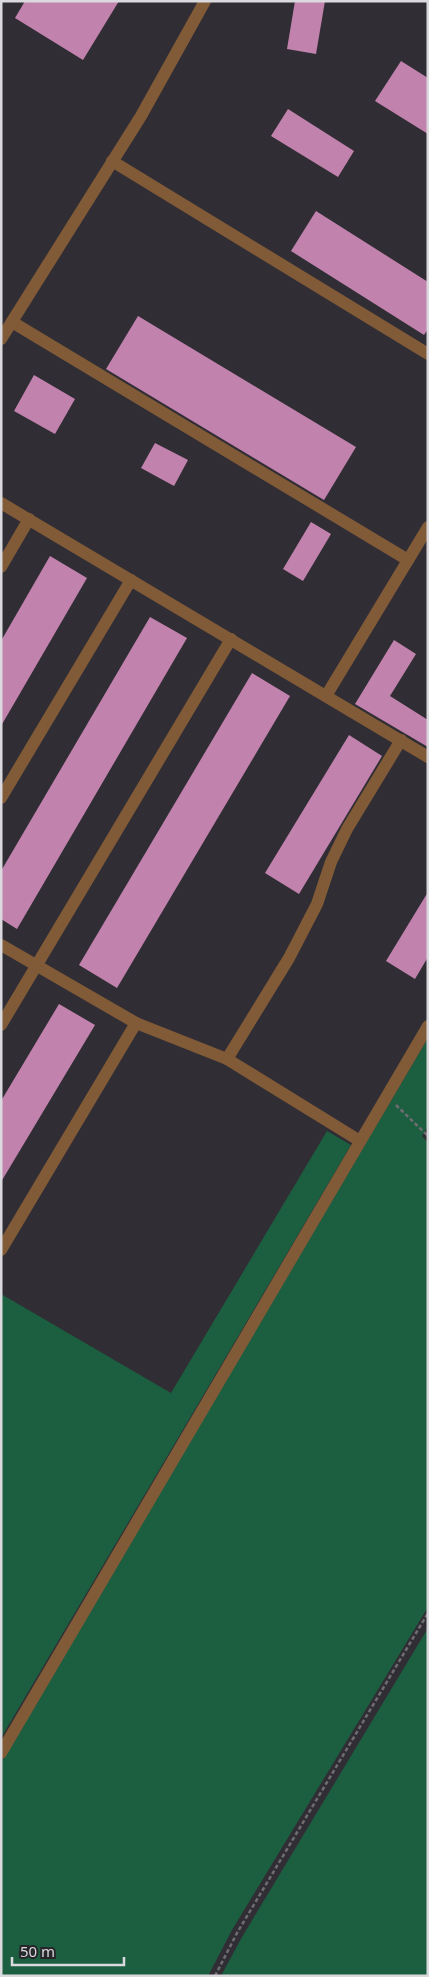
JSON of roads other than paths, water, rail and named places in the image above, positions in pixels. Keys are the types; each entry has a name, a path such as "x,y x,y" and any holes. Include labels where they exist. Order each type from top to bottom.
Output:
{"street":[{"path":"1,339 141,116 205,1"},
{"path":"112,161 428,354"},
{"path":"12,322 408,560"},
{"path":"1,503 428,757"},
{"path":"1,567 29,519"},
{"path":"326,696 428,527"},
{"path":"1,798 131,580"},
{"path":"1,1025 231,639"},
{"path":"227,1059 289,958 317,904 331,862 346,829 401,740"},
{"path":"1,944 136,1023 227,1059 360,1141"},
{"path":"1,1250 136,1023"},
{"path":"1,1753 428,1026"}]}
